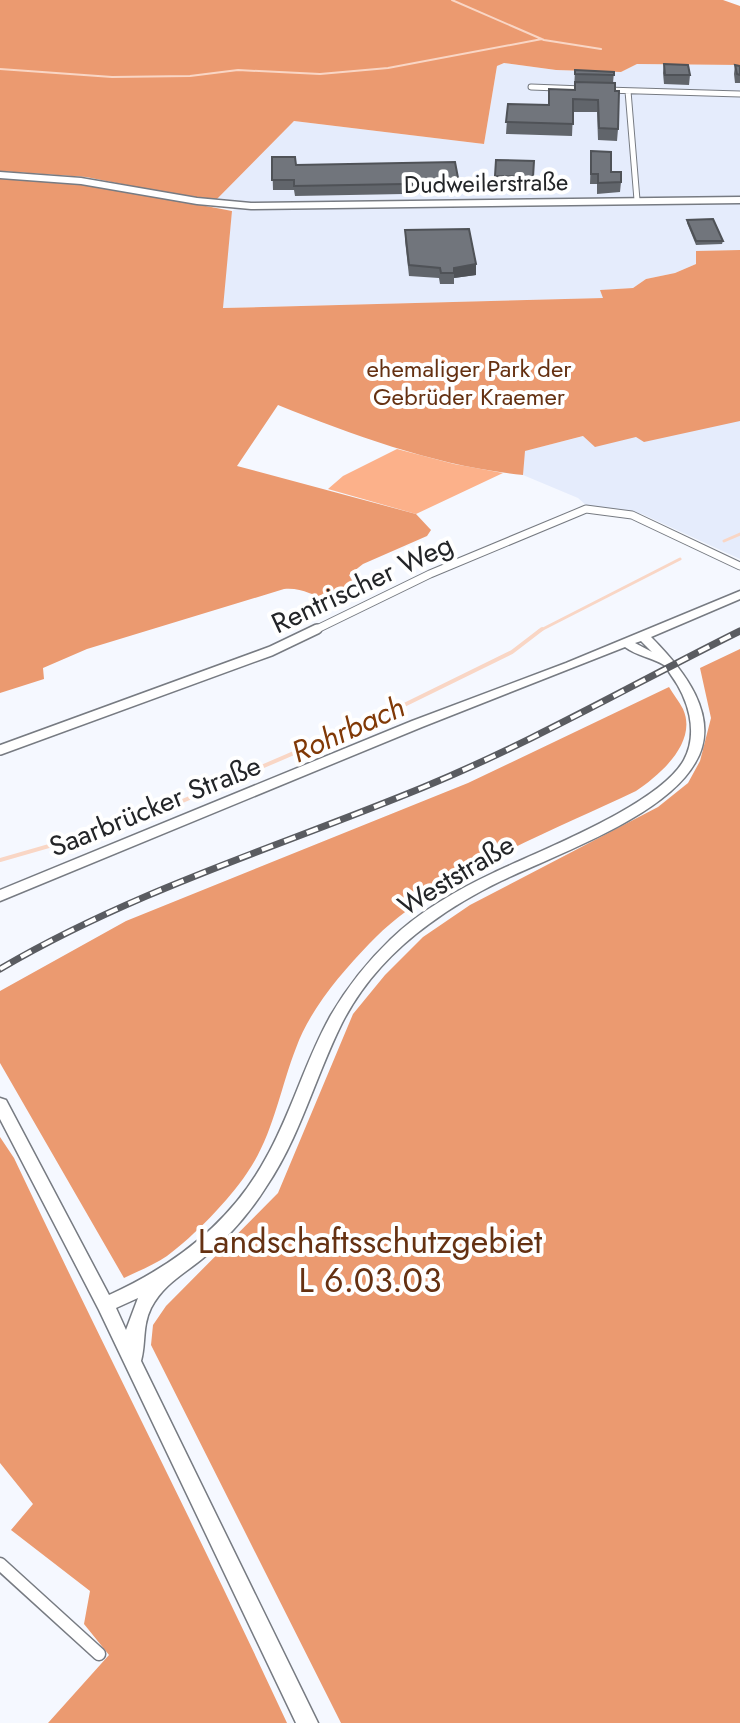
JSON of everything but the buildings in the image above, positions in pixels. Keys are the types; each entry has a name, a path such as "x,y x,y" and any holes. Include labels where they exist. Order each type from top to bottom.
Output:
{"main road":[{"name":"Dudweilerstraße","path":"0,175 81,181 234,205 740,200"},
{"name":"Saarbrücker Straße","path":"0,896 626,639 740,587"},
{"name":"Saarbrücker Straße","path":"626,639 643,636 740,595"},
{"name":"Weststraße","path":"105,1305 185,1262 232,1218 272,1165 334,1020 381,957 421,922 472,889 643,804 688,765 698,734 696,709 685,684 643,636"},
{"name":"Weststraße","path":"626,639 640,652 664,661"},
{"path":"0,1104 73,1240 307,1723"},
{"path":"134,1365 134,1330 139,1311 165,1275"}],"street":[{"path":"531,87 740,94"},
{"path":"628,91 637,200"},
{"name":"Rentrischer Weg","path":"0,750 262,655 430,574 586,509 632,515 740,566"},
{"path":"0,1564 99,1654"}],"shaded area":[{"path":"504,63 556,70 621,72 637,64 740,65 740,250 696,251 696,264 675,273 646,279 633,288 601,290 604,298 222,308 232,211 242,203 214,202 294,121 484,144 497,66"},
{"path":"740,408 740,559 642,514 588,507 578,498 523,475 524,451 584,436"},
{"path":"397,449 503,473 416,514 328,489 343,476"}],"green space":[{"path":"0,0 723,0 740,6 740,65 637,64 621,72 556,70 504,63 497,66 484,144 294,121 214,202 86,177 0,171"},
{"name":"ehemaliger Park der Gebrüder Kraemer","path":"0,177 85,183 232,211 223,308 603,298 600,290 633,288 646,279 675,273 696,264 696,251 740,250 740,421 644,442 636,437 595,447 583,436 525,451 523,475 460,465 398,449 278,405 237,466 416,514 431,530 427,536 363,564 349,575 353,582 334,596 284,589 87,649 43,668 44,679 0,693"},
{"name":"Landschaftsschutzgebiet L 6.03.03","path":"740,649 740,1723 341,1723 151,1345 153,1325 166,1306 278,1193 353,1014 385,975 423,937 470,905 658,807 688,783 700,761 711,718 700,668"},
{"path":"669,687 683,709 686,721 681,745 665,767 636,791 531,839 459,877 395,920 369,944 337,980 309,1020 296,1048 263,1144 240,1183 177,1248 124,1278 0,1063 0,991 126,921 468,783"},
{"path":"0,1137 14,1158 287,1723 48,1723 109,1655 84,1624 90,1591 11,1530 33,1504 0,1463"}],"waterway":[{"path":"452,0 542,39"},
{"path":"0,69 112,77 190,76 238,70 320,74 388,68 542,39"},
{"path":"542,39 601,49"},
{"name":"Rohrbach","path":"724,541 740,534"},
{"name":"Rohrbach","path":"540,630 680,559"},
{"name":"Rohrbach","path":"0,860 136,821 396,709 512,652 540,630"}],"railway":[{"path":"0,969 155,892 465,770 740,631"}]}
